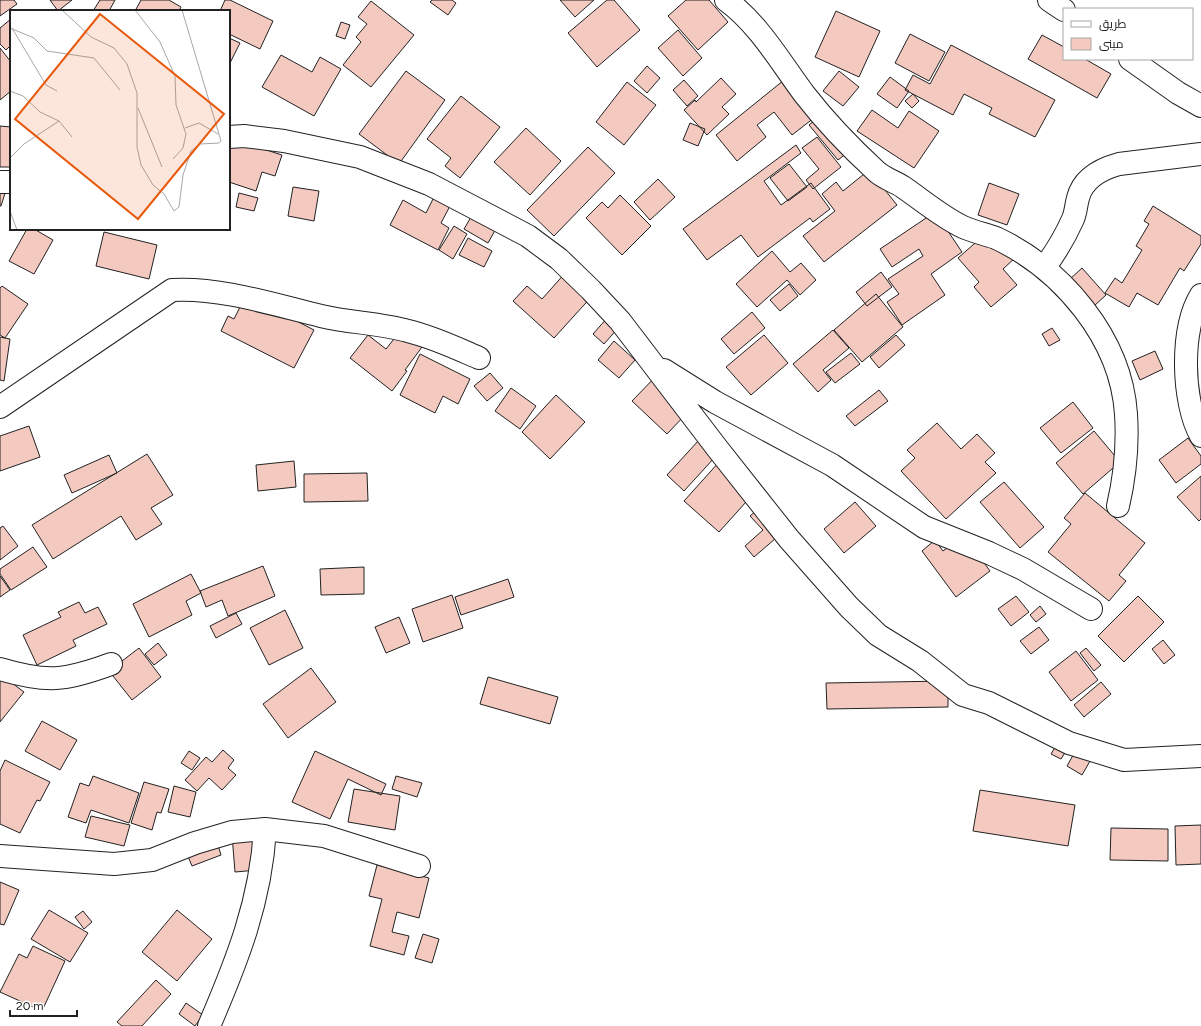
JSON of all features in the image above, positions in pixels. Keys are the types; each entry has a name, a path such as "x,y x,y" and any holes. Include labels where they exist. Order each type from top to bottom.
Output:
{"street":[{"path":"726,0 736,8 763,37 807,97 853,150 878,173 901,186 962,226 995,238 1044,268 1074,298 1095,325 1116,364 1126,415 1126,454 1118,506"},
{"path":"1049,0 1063,9"},
{"path":"1131,60 1178,93 1201,106"},
{"path":"230,138 244,136 284,141 360,157 428,184 528,236 559,260 592,290 620,320 789,539 849,607 878,635 920,661 963,696 989,703 1069,743 1124,760 1201,756"},
{"path":"1044,268 1056,252 1068,230 1076,212 1082,189 1086,181 1098,172 1119,164 1201,154"},
{"path":"0,408 172,290 198,291 243,297 324,316 407,330 439,340 479,358"},
{"path":"1201,295 1196,306 1187,338 1186,372 1189,403 1201,436"},
{"path":"651,362 715,402 832,465 924,527 989,553 1023,569 1091,609"},
{"path":"0,669 34,678 62,679 84,674 111,664"},
{"path":"0,856 114,864 152,860 220,835 265,830 324,836 419,866"},
{"path":"209,1026 242,947 253,912 260,883 265,830"}],"building":[{"path":"0,0 14,0 17,4 0,16"},
{"path":"50,0 72,0 59,10 57,10"},
{"path":"100,0 115,0 110,10 94,10"},
{"path":"141,0 169,0 181,7 180,10 136,10"},
{"path":"225,0 230,0 273,21 260,49 230,34 230,10 220,10"},
{"path":"432,0 452,0 456,3 448,15 430,2"},
{"path":"560,0 594,0 575,17"},
{"path":"607,0 614,0 640,30 597,67 568,33"},
{"path":"686,0 709,0 728,22 698,50 668,16"},
{"path":"371,1 414,35 371,87 343,65 361,42 356,37 367,24 358,17"},
{"path":"836,11 880,31 859,77 815,57"},
{"path":"10,20 10,46 6,50 0,44 0,28"},
{"path":"341,22 350,25 345,39 336,36"},
{"path":"678,30 702,58 683,76 658,48"},
{"path":"910,34 945,52 929,81 895,63"},
{"path":"1042,35 1063,46 1063,60 1087,60 1111,74 1097,98 1028,59"},
{"path":"230,38 240,43 230,63"},
{"path":"951,45 1055,100 1035,137 989,114 992,108 964,94 953,115 905,90 913,75 930,84"},
{"path":"0,48 10,61 10,92 0,100"},
{"path":"281,55 312,72 320,57 341,69 314,116 262,87"},
{"path":"647,66 660,78 647,93 634,81"},
{"path":"406,71 445,100 399,164 359,134"},
{"path":"839,71 859,87 843,106 823,91"},
{"path":"789,76 819,114 792,135 774,112 757,125 766,137 737,161 716,135"},
{"path":"890,77 909,91 897,108 877,94"},
{"path":"721,78 736,94 722,107 729,114 707,135 684,110 695,100 696,102"},
{"path":"684,80 698,96 687,106 673,90"},
{"path":"627,82 656,105 624,145 596,122"},
{"path":"913,94 919,101 912,108 905,101"},
{"path":"461,96 500,127 460,178 445,166 451,158 427,139"},
{"path":"872,110 898,128 909,111 939,131 914,168 857,131"},
{"path":"822,114 852,149 838,160 809,125"},
{"path":"690,123 705,129 698,146 683,140"},
{"path":"0,126 10,127 10,167 0,167"},
{"path":"526,128 561,161 530,195 494,162"},
{"path":"817,137 841,167 813,189 806,180 819,169 802,148"},
{"path":"230,138 282,155 275,176 262,172 256,191 230,182"},
{"path":"796,145 801,153 764,181 781,205 811,183 830,209 813,222 810,218 758,257 741,235 707,260 683,229"},
{"path":"588,147 615,173 554,236 527,210"},
{"path":"789,164 807,187 788,201 770,178"},
{"path":"869,170 897,205 824,262 803,236 835,211 822,194 836,182 843,191"},
{"path":"658,179 675,197 650,220 634,202"},
{"path":"989,183 1019,194 1007,225 978,215"},
{"path":"293,187 319,191 314,221 288,216"},
{"path":"0,188 6,190 1,206 0,206"},
{"path":"239,193 258,198 254,211 236,207"},
{"path":"620,195 651,226 622,255 586,218 602,202 608,208"},
{"path":"434,197 450,206 441,223 449,228 438,250 390,225 403,200 426,213"},
{"path":"1153,206 1201,236 1201,244 1184,271 1180,268 1158,305 1137,293 1129,307 1105,293 1115,278 1122,283 1142,250 1136,246 1149,224 1144,221"},
{"path":"474,212 498,225 488,243 464,229"},
{"path":"935,212 962,252 931,274 945,295 902,325 887,302 899,294 888,279 923,256 919,249 892,267 880,249"},
{"path":"454,226 467,234 453,259 439,250"},
{"path":"26,230 36,230 53,240 34,274 9,261"},
{"path":"990,230 1015,258 1003,269 1017,285 991,307 974,287 979,282 958,258"},
{"path":"104,232 157,245 149,279 96,266"},
{"path":"468,238 492,251 484,267 459,255"},
{"path":"772,251 790,272 801,263 816,280 800,295 787,280 757,307 736,284"},
{"path":"1082,268 1106,295 1093,307 1069,280"},
{"path":"567,271 594,294 554,338 513,301 527,286 542,299"},
{"path":"881,272 892,287 867,306 856,292"},
{"path":"789,284 798,296 780,311 770,300"},
{"path":"2,286 28,304 5,338 0,335 0,288"},
{"path":"876,294 903,327 862,362 834,330"},
{"path":"246,295 314,330 294,368 221,331 228,316 234,319"},
{"path":"752,312 765,328 734,354 721,339"},
{"path":"608,317 619,327 604,344 593,334"},
{"path":"1052,328 1060,340 1049,346 1042,334"},
{"path":"401,330 422,347 392,391 350,358 368,335 386,349"},
{"path":"833,330 849,348 823,370 831,380 818,392 793,364"},
{"path":"764,335 788,363 751,395 726,367"},
{"path":"896,335 905,345 879,368 870,357"},
{"path":"0,337 10,339 4,381 0,380"},
{"path":"614,341 635,360 619,378 598,360"},
{"path":"1155,351 1163,369 1140,380 1132,361"},
{"path":"851,353 860,364 835,383 826,372"},
{"path":"420,354 470,379 458,404 443,396 435,413 400,395"},
{"path":"661,371 686,414 667,434 632,401"},
{"path":"490,373 503,388 487,401 474,386"},
{"path":"511,388 536,406 520,429 495,411"},
{"path":"879,390 888,401 855,426 846,416"},
{"path":"556,395 585,422 550,459 522,432"},
{"path":"1073,402 1093,428 1061,453 1040,428"},
{"path":"937,423 961,449 977,434 995,453 985,462 996,473 946,519 901,471 915,458 907,450"},
{"path":"29,426 40,457 0,471 0,436"},
{"path":"1094,431 1120,462 1083,494 1056,463"},
{"path":"1188,438 1201,456 1201,464 1176,483 1159,460"},
{"path":"699,440 716,456 684,491 667,475"},
{"path":"147,454 173,495 151,508 162,524 136,540 121,516 53,559 32,525"},
{"path":"109,455 117,473 72,493 64,475"},
{"path":"294,461 296,487 258,491 256,465"},
{"path":"720,461 755,492 719,532 684,501"},
{"path":"367,473 368,501 304,502 304,474"},
{"path":"1201,476 1201,519 1199,521 1177,497"},
{"path":"1004,482 1044,527 1020,548 980,502"},
{"path":"1085,493 1145,543 1119,575 1126,581 1109,601 1048,552 1071,524 1064,518"},
{"path":"768,501 790,526 754,557 745,546 763,530 750,516"},
{"path":"855,502 876,526 844,553 824,529"},
{"path":"3,526 18,546 0,560 0,528"},
{"path":"964,535 990,571 956,597 922,551 935,540 943,551"},
{"path":"33,547 47,567 11,590 0,574 0,569"},
{"path":"263,566 275,596 228,616 222,600 206,607 200,591"},
{"path":"364,567 364,594 321,595 320,569"},
{"path":"191,574 201,593 186,601 192,615 149,637 133,604"},
{"path":"0,576 10,590 0,597"},
{"path":"508,579 514,597 461,615 455,597"},
{"path":"452,595 463,628 423,642 412,609"},
{"path":"1016,596 1029,612 1011,626 998,609"},
{"path":"1138,596 1164,622 1124,662 1098,636"},
{"path":"79,602 85,613 98,607 107,624 73,640 76,646 37,665 23,635 61,617 58,612"},
{"path":"1040,606 1046,614 1036,622 1030,615"},
{"path":"285,610 303,648 269,665 250,628"},
{"path":"236,613 242,624 216,638 210,626"},
{"path":"399,617 410,643 386,653 375,627"},
{"path":"1039,627 1049,640 1031,654 1020,641"},
{"path":"1163,640 1175,655 1164,664 1152,649"},
{"path":"158,643 167,655 154,665 145,654"},
{"path":"139,648 161,677 132,700 109,671"},
{"path":"1086,648 1101,665 1094,671 1080,653"},
{"path":"1076,651 1098,680 1071,701 1049,672"},
{"path":"311,668 336,702 288,738 263,704"},
{"path":"0,674 24,692 0,722"},
{"path":"488,677 558,697 550,724 480,704"},
{"path":"948,681 948,707 827,709 826,683"},
{"path":"1101,682 1111,694 1084,717 1074,705"},
{"path":"42,721 77,740 60,770 25,751"},
{"path":"1063,734 1073,740 1061,759 1051,754"},
{"path":"1081,741 1097,749 1082,775 1067,766"},
{"path":"223,750 234,760 228,768 236,775 222,790 209,778 197,791 185,780 206,757 212,762"},
{"path":"189,751 200,758 192,770 181,763"},
{"path":"315,751 386,784 381,795 348,779 330,819 292,802"},
{"path":"5,760 50,782 40,801 37,800 20,833 0,824 0,771"},
{"path":"93,776 139,793 129,823 91,810 86,823 68,817 80,783 89,786"},
{"path":"396,776 422,783 417,797 392,789"},
{"path":"144,782 169,789 161,813 157,812 152,830 131,823"},
{"path":"174,786 196,792 190,817 168,812"},
{"path":"354,789 400,796 395,830 348,822"},
{"path":"980,790 1075,805 1068,846 973,831"},
{"path":"91,816 130,825 124,846 85,837"},
{"path":"1201,825 1201,864 1176,865 1175,826"},
{"path":"1111,828 1168,829 1168,861 1110,860"},
{"path":"266,832 269,869 235,872 232,835"},
{"path":"217,842 221,855 192,866 187,854"},
{"path":"377,865 429,878 419,918 397,912 392,932 409,936 404,955 370,946 382,899 369,896"},
{"path":"0,882 19,890 4,925 0,924"},
{"path":"49,910 88,933 70,962 31,939"},
{"path":"177,910 212,939 177,981 142,952"},
{"path":"83,911 92,922 84,929 75,917"},
{"path":"423,934 439,939 432,963 415,958"},
{"path":"33,946 65,961 42,1011 0,992 19,954 27,958"},
{"path":"156,980 171,994 142,1026 122,1026 117,1022"},
{"path":"186,1003 203,1015 195,1026 179,1014"}]}
